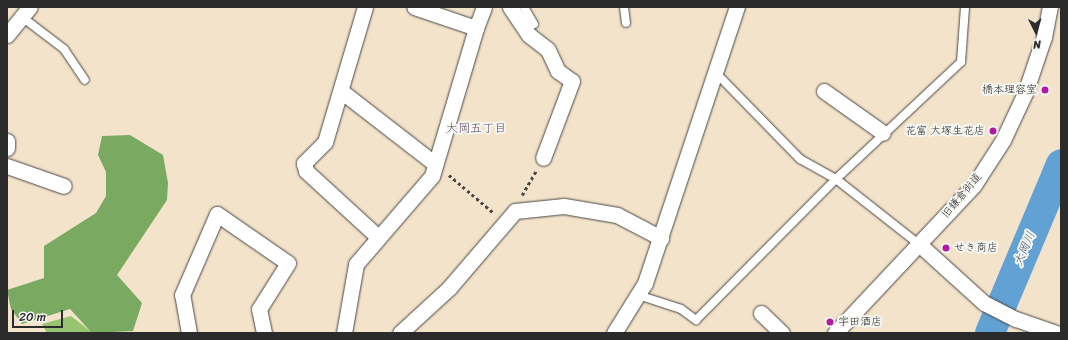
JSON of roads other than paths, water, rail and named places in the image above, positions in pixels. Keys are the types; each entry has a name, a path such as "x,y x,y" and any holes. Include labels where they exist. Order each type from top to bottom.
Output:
{"street":[{"path":"365,7 325,142 304,163 306,171 378,237"},
{"path":"414,7 476,28"},
{"path":"344,333 356,264 432,176 434,164 476,28 484,7"},
{"path":"510,7 529,34 548,50 558,71 572,82 543,158"},
{"path":"614,333 638,295 661,238 737,7"},
{"name":"旧鎌倉街道","path":"835,333 920,245 974,185 1003,140 1025,93 1044,37 1050,7"},
{"path":"7,35 26,12"},
{"path":"341,91 434,164"},
{"path":"824,91 883,133"},
{"path":"7,142 7,148"},
{"path":"7,166 64,186"},
{"path":"400,333 449,288 515,211 564,206 617,215 661,238"},
{"path":"189,333 182,295 217,214 288,263 259,309 264,333"},
{"path":"920,245 984,303 1018,325 1056,333"},
{"path":"761,313 782,333"}],"lane":[{"path":"524,7 534,24"},
{"path":"624,7 626,23"},
{"path":"638,295 681,309 696,320 883,133 961,62 965,7"},
{"path":"26,12 64,49 84,80"},
{"path":"716,74 800,158 836,179 920,245"}],"waterway":[{"name":"大岡川","path":"990,333 1061,164"}],"place":[{"name":"橋本理容室","path":"1045,90"},
{"name":"花富 大塚生花店","path":"993,131"},
{"name":"せき商店","path":"946,248"},
{"name":"宇田酒店","path":"830,322"}],"district":[{"name":"大岡五丁目","path":"476,129"}]}
